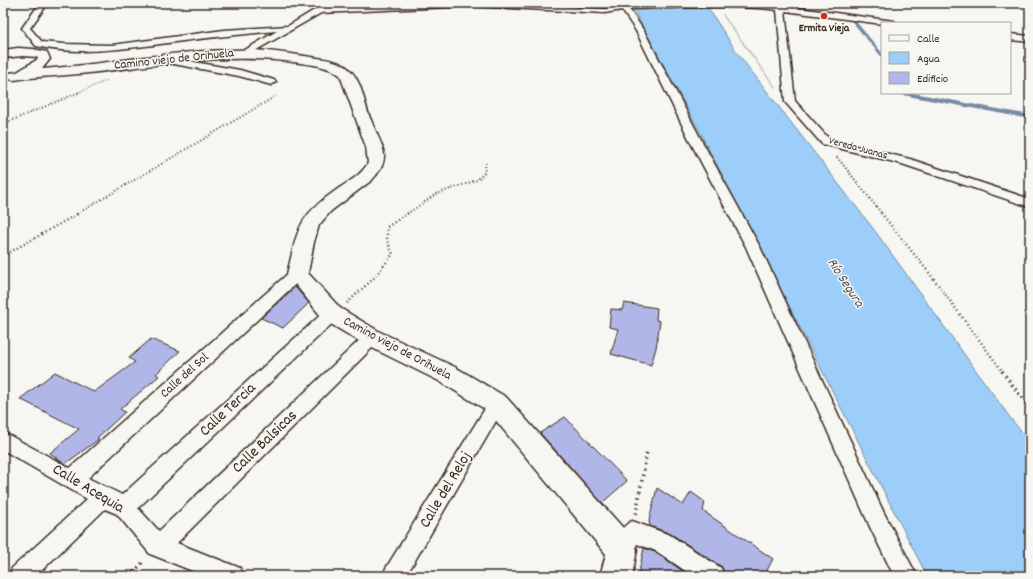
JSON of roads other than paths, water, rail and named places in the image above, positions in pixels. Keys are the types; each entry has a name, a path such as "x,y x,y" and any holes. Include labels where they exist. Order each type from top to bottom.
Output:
{"main road":[{"path":"3,54 34,52 43,55 44,59 38,65 26,72 8,77"},
{"name":"Camino viejo de Orihuela","path":"8,77 221,53 246,53 305,60 330,65 346,73 351,82 375,153 376,163 367,175 327,204 311,224 297,274 333,314 372,338 447,374 497,404 627,541"},
{"name":"Camino viejo de Orihuela","path":"43,55 49,65 56,68 70,70"},
{"path":"616,576 627,541"}],"street":[{"path":"44,3 26,28 39,44 64,47 112,48 224,33 289,28"},
{"path":"246,53 319,11 326,3"},
{"path":"319,11 471,4 605,11 626,8 715,4 780,6 841,13 887,22"},
{"name":"Vereda Juanas","path":"780,6 790,102 826,142 906,161 1030,203"},
{"path":"626,8 640,31 698,145 753,247 877,520 906,576"},
{"path":"1011,37 1030,39"},
{"path":"160,60 240,73 271,82"},
{"name":"Calle del Sol","path":"72,479 297,274"},
{"name":"Calle Tercia","path":"124,507 333,314"},
{"name":"Calle Balsicas","path":"158,546 372,338"},
{"name":"Calle del Reloj","path":"394,576 497,404"},
{"name":"Calle Acequia","path":"3,440 103,497 124,507 158,546 231,576"},
{"path":"20,576 103,497"},
{"path":"627,541 662,543 714,576"}],"water":[{"name":"Río Segura","path":"630,3 703,3 710,11 738,54 875,231 1011,419 1030,442 1030,576 927,576 701,134"}],"waterway":[{"path":"851,18 881,54"},
{"path":"908,94 1030,117"}],"place":[{"name":"Ermita Vieja","path":"824,16"}]}
